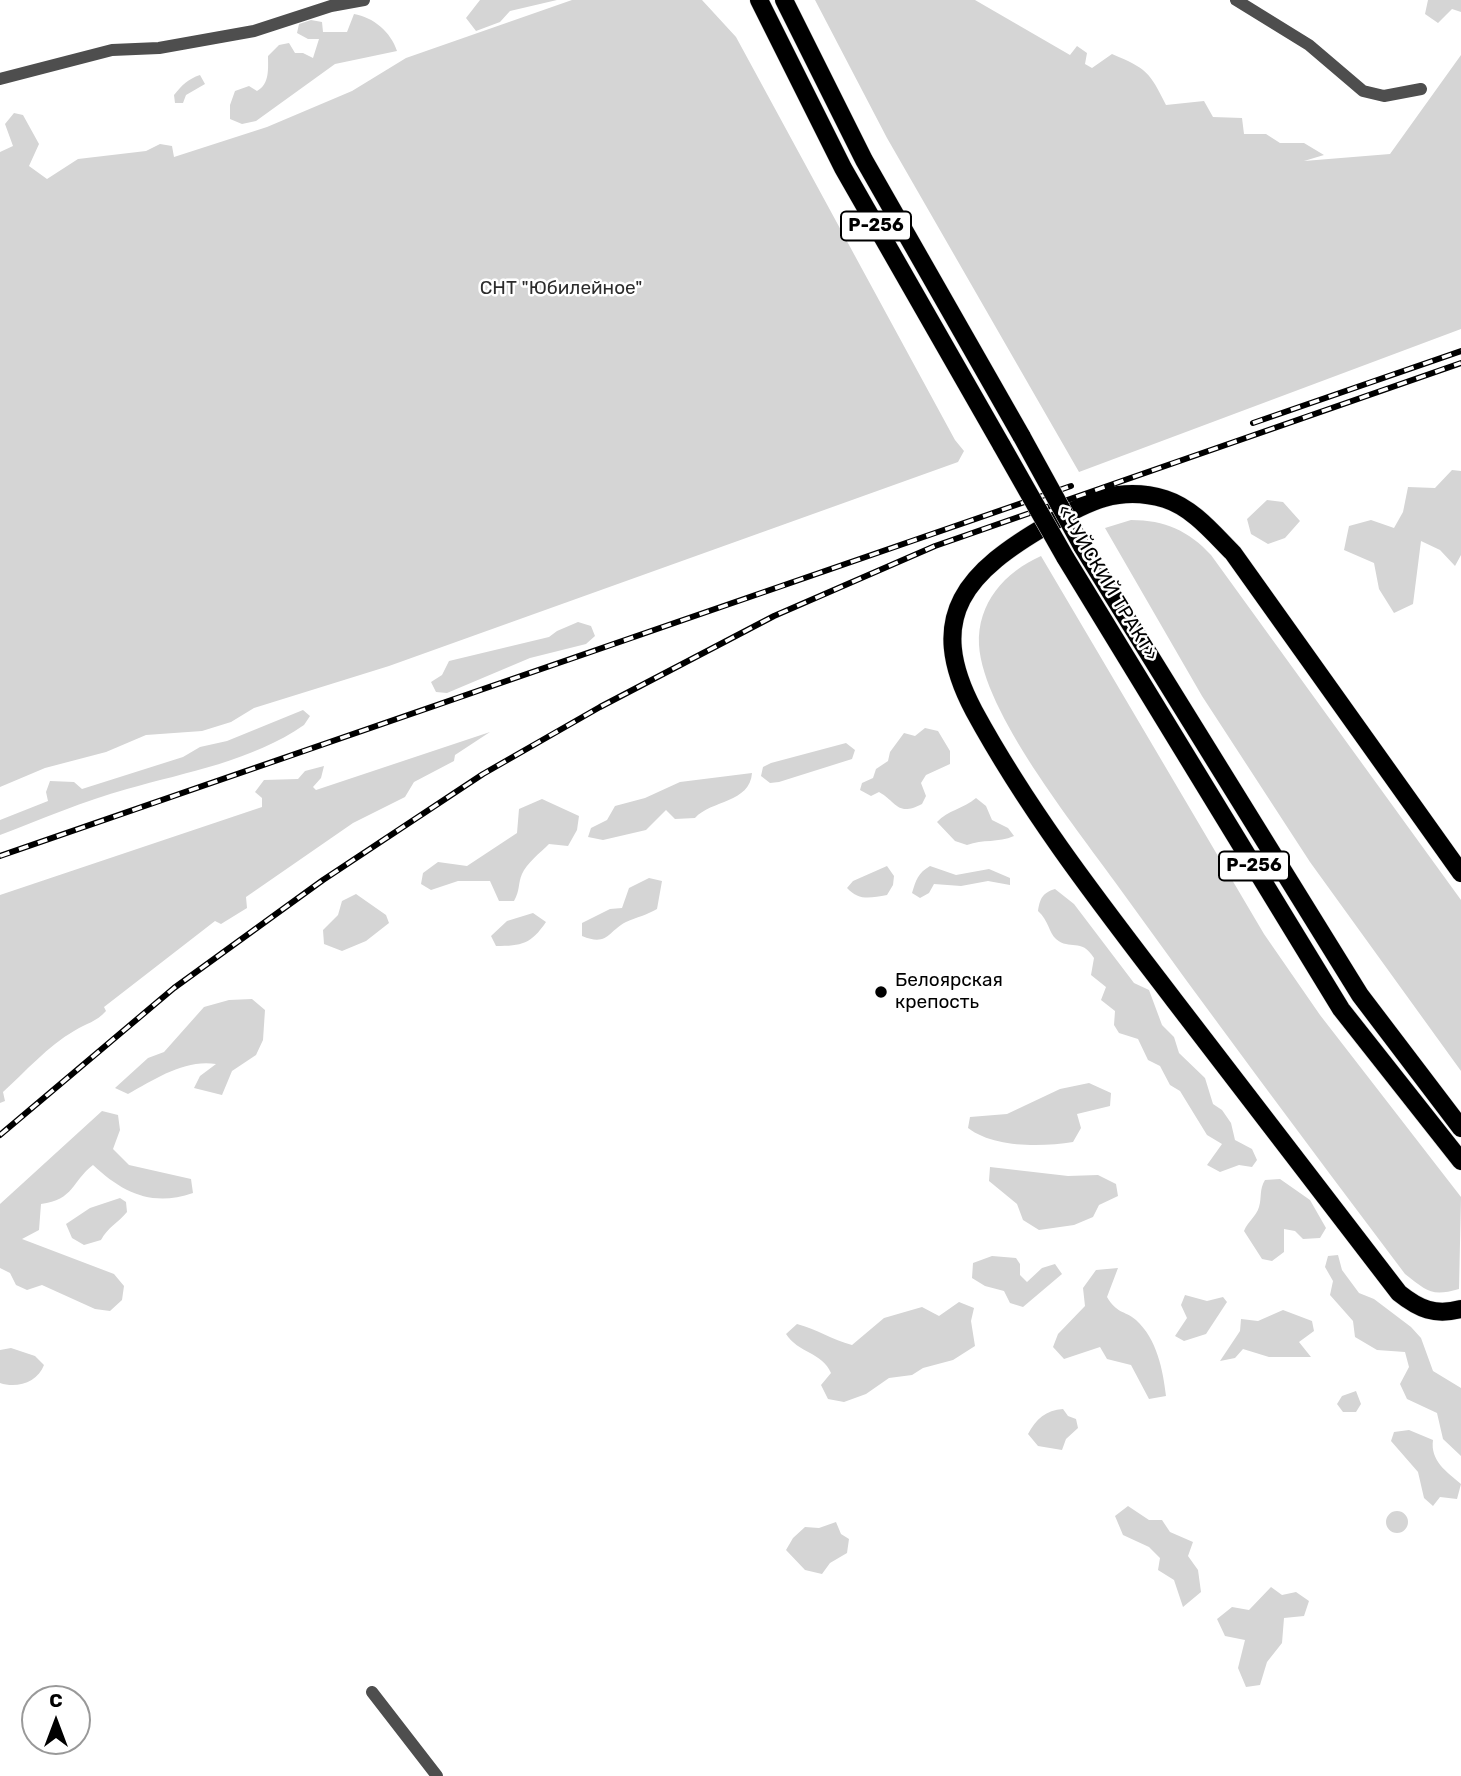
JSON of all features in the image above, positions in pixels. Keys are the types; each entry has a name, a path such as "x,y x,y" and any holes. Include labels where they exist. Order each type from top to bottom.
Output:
{"highway":[{"name":"«ЧУЙСКИЙ ТРАКТ»","path":"758,0 843,168 1065,557 1341,1009 1461,1161"},
{"name":"«ЧУЙСКИЙ ТРАКТ»","path":"784,0 864,160 1082,546 1360,995 1461,1128"},
{"path":"1461,873 1233,553 1200,519 1184,508 1148,495 1109,496 1090,501 1004,550 977,574 960,605 954,630 958,671 974,710 1072,866 1399,1293 1418,1309 1443,1313 1461,1310"}],"street":[{"path":"0,79 112,50 159,48 254,31 302,14 364,0"},
{"path":"1236,0 1310,45 1363,91 1384,96 1421,89"},
{"path":"372,1692 437,1776"}],"green space":[{"path":"480,0 557,0 510,11 500,22 476,31 466,18"},
{"name":"СНТ \"Юбилейное\"","path":"572,0 702,0 736,37 955,440 964,451 958,462 389,666 254,708 231,722 202,731 146,735 106,752 45,768 0,787 0,152 13,146 5,124 14,113 23,115 39,144 29,166 47,179 78,159 146,151 160,144 172,146 174,157 267,127 352,91 406,58"},
{"path":"815,0 975,0 1070,55 1077,46 1087,53 1085,64 1092,68 1112,54 1133,64 1151,78 1166,105 1204,101 1213,117 1242,118 1244,134 1266,134 1280,143 1304,143 1324,155 1304,161 1390,154 1461,55 1461,329 1079,472 887,138"},
{"path":"1428,0 1461,0 1461,12 1452,9 1438,23 1425,14"},
{"path":"354,14 368,18 380,26 397,51 335,64 256,121 242,124 230,119 230,105 235,91 249,86 257,91 261,88 267,75 268,56 279,45 289,43 295,53 303,53 313,58 319,39 308,39 297,33 299,24 311,20 322,22 323,32 347,32"},
{"path":"200,75 205,84 186,95 183,103 175,103 174,95 180,88"},
{"path":"1452,470 1461,471 1461,555 1455,566 1440,550 1421,541 1413,604 1394,613 1379,589 1374,563 1344,550 1349,526 1371,520 1394,528 1403,512 1408,487 1435,488"},
{"path":"1267,500 1283,502 1300,521 1285,538 1268,544 1251,534 1247,519"},
{"path":"1131,520 1155,522 1176,529 1194,539 1211,555 1461,900 1461,1071 1310,862 1202,696 1105,528"},
{"path":"1041,556 1264,934 1320,1015 1461,1197 1459,1289 1430,1291 1405,1274 1077,831 1013,735 984,672 979,645 980,630 988,603 1005,580"},
{"path":"578,622 591,626 595,636 586,644 530,658 447,693 436,692 431,682 442,675 449,661 549,637"},
{"path":"303,710 310,716 304,725 263,748 218,764 95,799 0,835 0,820 48,801 46,792 50,781 74,782 82,789 183,757 200,747 227,741"},
{"path":"925,728 938,731 950,751 950,764 926,775 921,783 926,796 922,804 902,809 879,792 871,796 860,790 862,783 873,778 876,769 888,761 890,752 904,733 915,736"},
{"path":"490,732 455,755 454,761 414,782 405,797 353,823 246,897 247,908 221,924 215,921 104,1007 106,1011 99,1018 64,1037 46,1052 3,1092 5,1101 0,1103 0,895 262,807 262,798 255,792 264,780 298,779 305,771 324,766 321,778 313,787 316,790"},
{"path":"846,743 855,750 852,759 779,782 770,783 761,776 763,767 771,763"},
{"path":"752,773 750,783 737,796 695,818 675,819 666,810 646,830 603,840 588,837 591,828 607,820 615,806 645,798 680,782"},
{"path":"976,798 986,806 992,820 1008,828 1014,836 967,845 955,841 937,822"},
{"path":"542,799 579,816 577,830 568,846 549,844 530,862 522,874 514,901 499,901 490,881 458,881 431,890 421,884 423,873 438,862 467,866 517,833 519,809"},
{"path":"887,866 894,876 893,885 887,895 860,897 847,888 853,881"},
{"path":"930,866 956,875 989,869 1010,878 1010,885 988,881 961,886 934,884 929,893 920,898 912,893 913,888 920,874"},
{"path":"649,878 662,881 657,909 626,922 603,939 582,936 582,923 610,909 622,908 629,888"},
{"path":"1055,889 1074,904 1134,983 1149,990 1162,1025 1174,1037 1179,1053 1205,1078 1213,1104 1222,1110 1231,1123 1235,1140 1252,1149 1257,1160 1252,1167 1239,1165 1220,1172 1207,1165 1222,1144 1207,1135 1180,1091 1170,1085 1160,1066 1148,1060 1138,1039 1119,1033 1114,1025 1115,1011 1101,1000 1106,987 1091,975 1094,958 1085,948 1056,939 1038,911 1042,897"},
{"path":"356,894 386,915 389,923 366,941 342,951 324,944 323,930 338,915 342,901"},
{"path":"533,913 546,922 536,935 519,944 496,946 491,936 507,921"},
{"path":"252,999 265,1010 263,1040 256,1055 232,1071 222,1095 194,1088 200,1076 216,1064 204,1063 182,1067 128,1094 115,1088 148,1058 164,1052 204,1007 229,1000"},
{"path":"1089,1083 1111,1093 1110,1106 1077,1114 1081,1128 1073,1142 1047,1145 1004,1143 979,1135 968,1128 970,1117 1007,1114 1060,1089"},
{"path":"102,1111 118,1115 120,1130 113,1149 129,1165 191,1179 193,1193 164,1198 139,1195 116,1183 93,1165 66,1194 52,1202 41,1204 39,1230 22,1239 114,1274 124,1286 122,1300 110,1311 95,1309 42,1285 27,1290 16,1285 10,1273 0,1268 0,1204"},
{"path":"990,1167 1068,1176 1098,1175 1116,1184 1118,1196 1099,1205 1093,1217 1074,1225 1039,1230 1023,1220 1017,1204 989,1181"},
{"path":"1280,1179 1310,1200 1326,1228 1320,1238 1303,1239 1295,1231 1284,1229 1284,1252 1272,1261 1262,1259 1244,1231 1258,1210 1265,1180"},
{"path":"120,1198 126,1202 127,1212 101,1240 84,1245 72,1238 66,1224 90,1208"},
{"path":"1338,1255 1342,1270 1359,1293 1374,1299 1411,1327 1421,1338 1433,1371 1461,1388 1461,1456 1443,1439 1437,1413 1407,1399 1400,1384 1409,1367 1405,1352 1377,1350 1355,1337 1353,1321 1330,1295 1333,1281 1325,1267 1328,1256"},
{"path":"992,1256 1016,1258 1020,1264 1020,1275 1027,1282 1042,1268 1055,1264 1062,1274 1023,1307 1010,1303 1004,1291 985,1286 972,1278 973,1263"},
{"path":"1118,1268 1107,1297 1117,1309 1136,1320 1149,1336 1161,1366 1166,1396 1149,1399 1131,1365 1107,1359 1100,1347 1064,1359 1053,1347 1058,1334 1085,1306 1083,1288 1096,1270"},
{"path":"1185,1295 1207,1301 1223,1297 1227,1302 1206,1334 1184,1341 1175,1336 1187,1318 1181,1305"},
{"path":"959,1302 974,1308 971,1321 975,1346 953,1360 923,1368 912,1375 889,1378 866,1394 844,1402 828,1399 821,1385 831,1373 827,1366 786,1334 797,1324 852,1345 884,1318 922,1307 939,1316"},
{"path":"1283,1310 1312,1321 1314,1331 1299,1342 1311,1357 1269,1357 1243,1349 1235,1358 1220,1361 1240,1331 1241,1319 1258,1321"},
{"path":"11,1348 35,1356 44,1365 32,1380 13,1385 0,1383 0,1350"},
{"path":"1356,1391 1361,1404 1356,1412 1343,1412 1337,1404 1342,1396"},
{"path":"1063,1409 1068,1416 1076,1419 1078,1428 1066,1439 1062,1450 1038,1446 1028,1434 1031,1429 1047,1413"},
{"path":"1409,1430 1433,1440 1437,1460 1461,1484 1457,1499 1440,1497 1433,1506 1424,1498 1418,1472 1391,1441 1394,1432"},
{"path":"1128,1506 1149,1520 1162,1520 1170,1532 1193,1542 1188,1556 1198,1570 1201,1592 1183,1607 1174,1580 1158,1570 1160,1558 1149,1547 1123,1535 1115,1516"},
{"path":"1397,1511 1405,1514 1408,1522 1405,1530 1397,1533 1389,1530 1386,1522 1389,1514"},
{"path":"836,1522 841,1534 849,1539 847,1553 830,1563 822,1574 805,1570 786,1550 793,1538 805,1527 819,1528"},
{"path":"1271,1587 1282,1595 1296,1592 1309,1601 1304,1616 1284,1618 1282,1643 1267,1662 1260,1685 1246,1687 1238,1668 1245,1640 1225,1636 1217,1619 1232,1607 1249,1610"}],"railway":[{"path":"1253,423 1461,351"},
{"path":"0,1135 174,988 323,880 483,774 600,707 774,616 935,546 1461,363"},
{"path":"0,856 1071,486"}],"place":[{"name":"Белоярская крепость","path":"881,992"}]}
